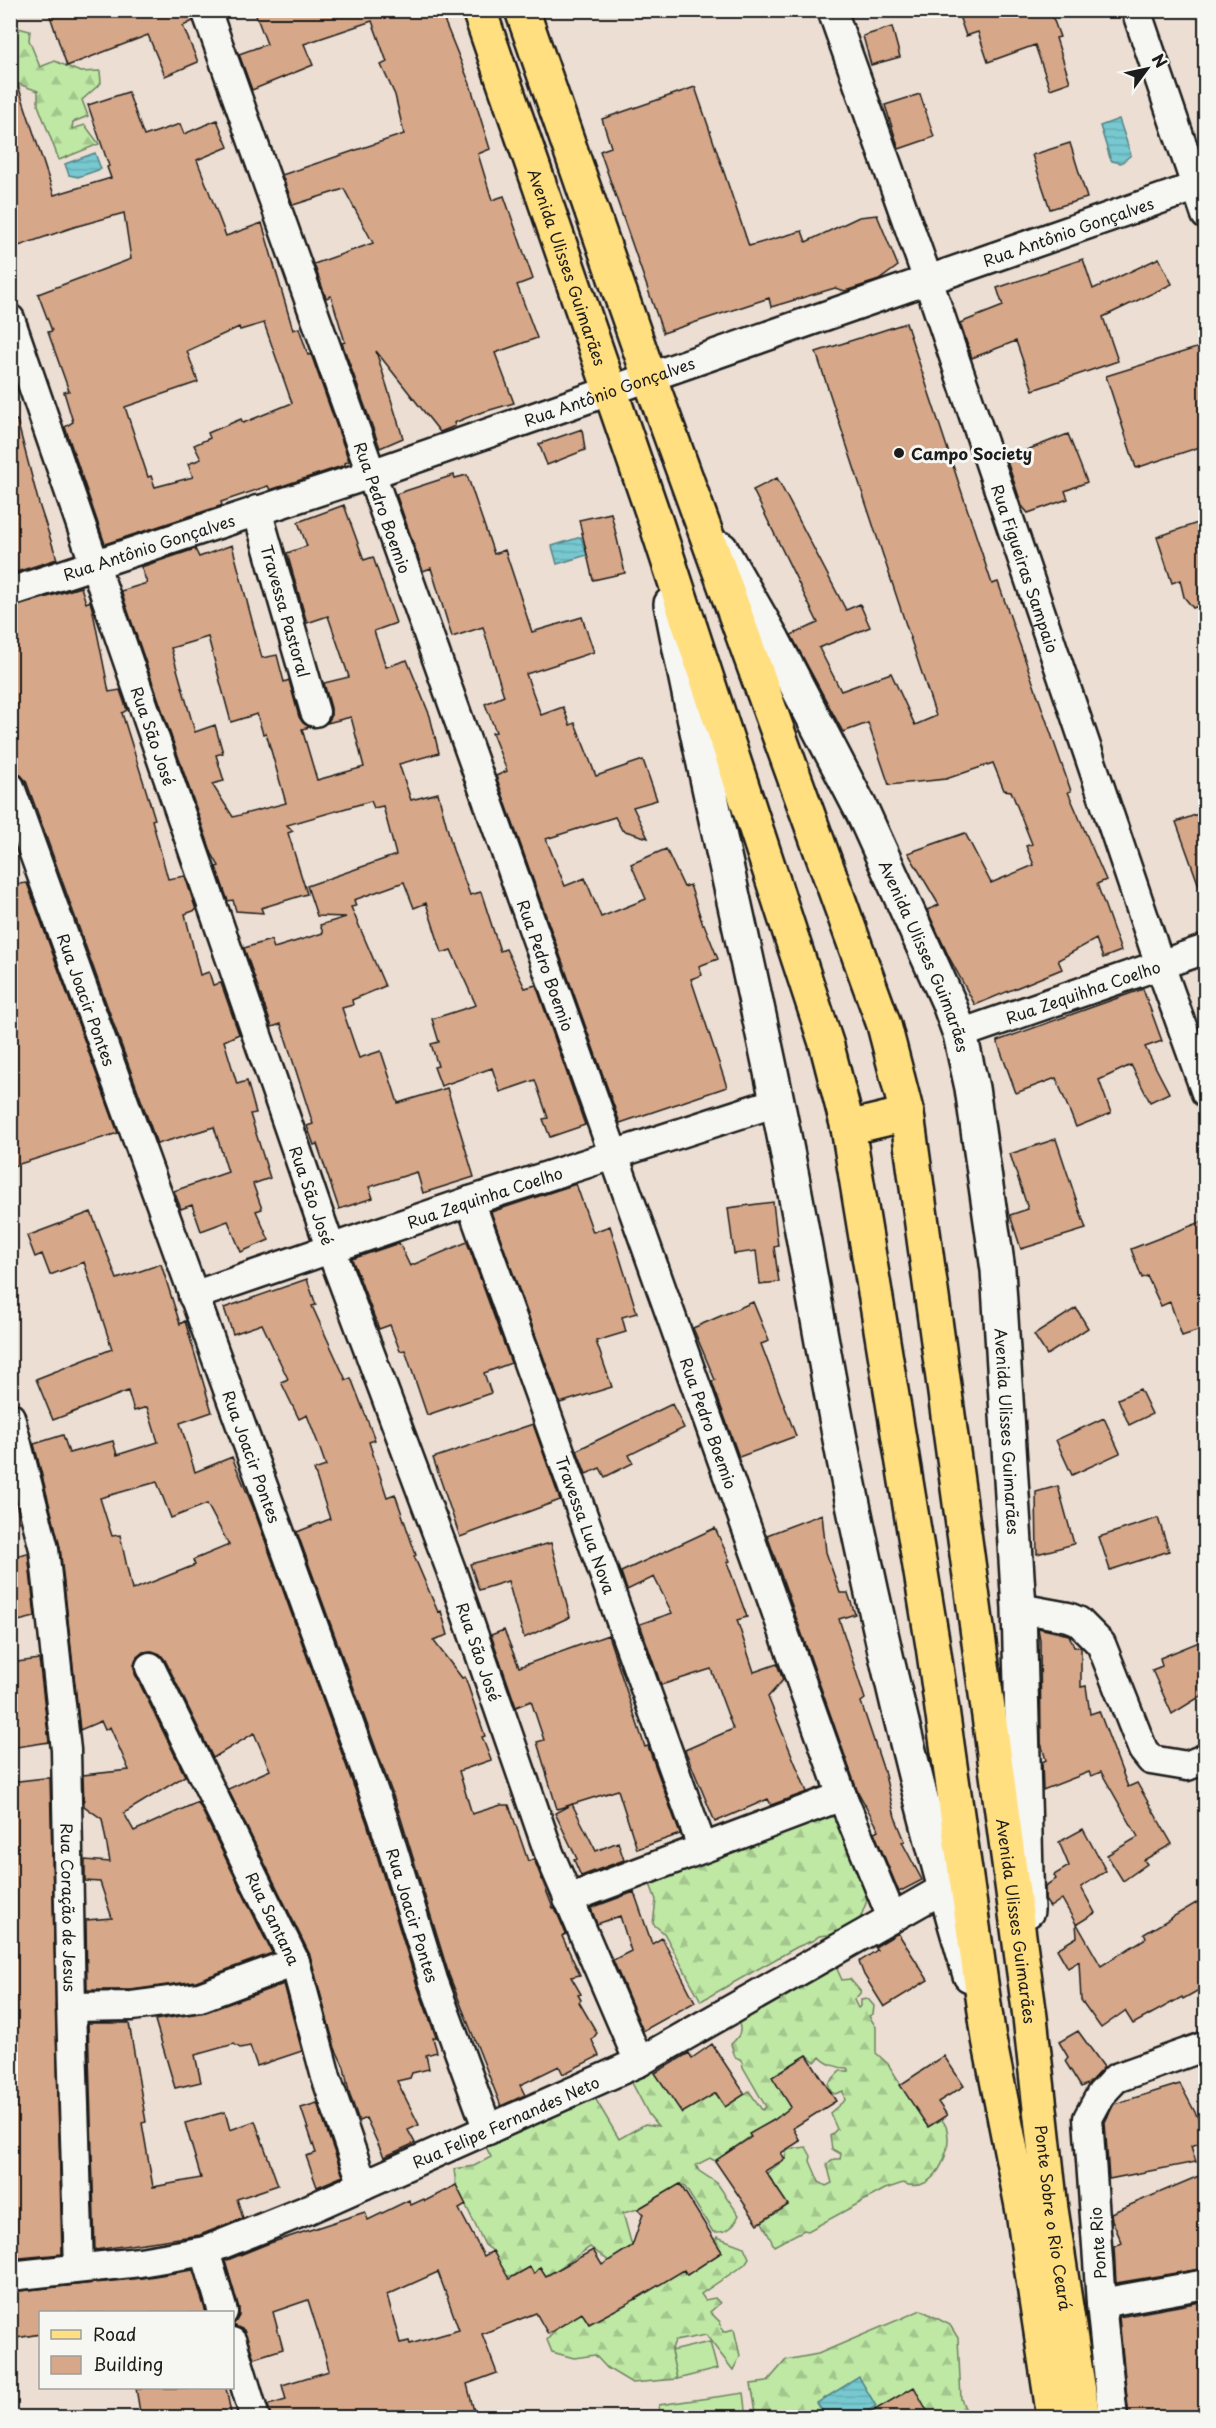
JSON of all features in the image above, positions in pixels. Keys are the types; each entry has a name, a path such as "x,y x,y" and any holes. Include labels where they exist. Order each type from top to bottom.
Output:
{"main road":[{"name":"Avenida Ulisses Guimarães","path":"479,10 656,523 827,1046 848,1128 933,1646 955,1883 989,2039"},
{"name":"Avenida Ulisses Guimarães","path":"522,10 649,376 884,1025 907,1114 1030,2017"},
{"path":"848,1128 907,1114"},
{"name":"Ponte Sobre o Rio Ceará","path":"1030,2017 1037,2207 1054,2418"},
{"name":"Ponte Sobre o Rio Ceará","path":"989,2039 1037,2207 1083,2418"}],"street":[{"name":"Rua Pedro Boemio","path":"206,10 842,1796 892,1918"},
{"name":"Rua Figueiras Sampaio","path":"832,10 928,280 1160,965 1206,1093"},
{"path":"1136,10 1200,187 1206,215"},
{"name":"Rua Antônio Gonçalves","path":"10,592 370,474 1200,187"},
{"name":"Rua São José","path":"10,319 330,1247 451,1570 549,1853 639,2062"},
{"name":"Travessa Pastoral","path":"256,510 315,712"},
{"name":"Avenida Ulisses Guimarães","path":"700,513 773,640 863,813 948,1001 960,1034 972,1088 998,1270 1019,1608 1030,2017"},
{"name":"Avenida Ulisses Guimarães","path":"656,523 694,725 777,1102 848,1476 911,1762 955,1883"},
{"name":"Rua Joacir Pontes","path":"10,787 383,1818 433,1980 488,2130"},
{"name":"Rua Zequihha Coelho","path":"960,1034 1206,949"},
{"name":"Rua Zequinha Coelho","path":"193,1296 330,1247 777,1102"},
{"name":"Travessa Lua Nova","path":"470,1201 702,1847"},
{"name":"Rua Coração de Jesus","path":"10,1417 44,1549 66,1750 79,2268"},
{"path":"1019,1608 1078,1621 1101,1644 1143,1750 1151,1760 1187,1766 1206,1758"},
{"name":"Rua Santana","path":"150,1667 295,1962 326,2077 363,2185"},
{"path":"568,1899 842,1796"},
{"name":"Rua Felipe Fernandes Neto","path":"10,2276 140,2262 205,2252 307,2210 639,2062 955,1883"},
{"path":"71,2007 132,2006 200,1996 295,1962"},
{"name":"Ponte Rio","path":"1113,2418 1101,2302 1088,2118 1101,2094 1116,2078 1206,2046"},
{"path":"205,2252 222,2311"},
{"path":"1101,2302 1206,2284"},
{"path":"234,2349 255,2418"}],"green space":[{"path":"10,26 30,31 29,40 40,67 55,61 80,72 100,71 101,83 82,100 88,116 73,122 72,129 85,125 99,144 59,160 38,105 38,91 16,83 11,85"},
{"path":"840,1812 871,1890 858,1924 838,1934 819,1936 701,2001 664,1933 653,1924 656,1900 647,1876"},
{"path":"830,1966 837,1969 842,1980 850,1979 861,1992 854,2000 858,2008 861,2006 861,2000 868,1999 874,2006 873,2014 869,2016 876,2027 876,2053 888,2064 928,2127 941,2119 946,2127 947,2151 935,2174 926,2182 915,2186 903,2183 885,2189 808,2231 804,2230 774,2246 762,2222 788,2205 767,2173 785,2159 786,2150 806,2147 819,2182 826,2186 832,2183 827,2164 840,2159 841,2154 832,2149 830,2136 837,2129 830,2113 845,2100 843,2091 835,2094 831,2092 828,2084 840,2071 849,2071 847,2068 829,2064 820,2057 815,2062 807,2055 774,2075 784,2091 794,2116 774,2120 715,2161 710,2158 696,2165 699,2171 717,2183 739,2215 729,2229 723,2232 713,2232 685,2187 680,2184 638,2209 623,2213 632,2246 609,2261 590,2247 557,2270 589,2324 662,2283 635,2238 654,2225 687,2275 722,2252 715,2241 717,2237 744,2247 749,2258 745,2264 701,2294 705,2300 715,2298 720,2303 710,2312 720,2322 723,2332 734,2329 740,2356 733,2370 706,2335 675,2341 671,2351 675,2357 677,2379 632,2383 607,2368 595,2355 574,2358 552,2352 547,2340 557,2328 565,2309 540,2267 534,2274 530,2267 514,2276 506,2276 493,2251 485,2245 456,2185 454,2169 474,2166 491,2157 485,2145 588,2086 619,2139 645,2124 658,2126 649,2115 630,2079 645,2071 654,2071 682,2112 714,2091 725,2107 749,2091 762,2110 766,2107 743,2067 742,2060 735,2057 731,2044 740,2031 739,2023 734,2015"},
{"path":"921,2310 950,2325 958,2338 961,2399 969,2417 757,2417 751,2384 767,2382 786,2360 818,2354"},
{"path":"710,2342 717,2369 677,2379 671,2351"},
{"path":"744,2393 747,2417 660,2417 659,2405"}],"water":[{"path":"1119,119 1131,155 1121,163 1112,161 1110,158 1100,126"},
{"path":"95,153 101,169 78,177 69,175 65,164"},
{"path":"581,537 587,555 557,564 552,546"},
{"path":"859,2377 876,2406 858,2417 826,2417 817,2403"}],"building":[{"path":"48,10 190,10 193,21 183,26 198,62 165,76 148,35 67,66"},
{"path":"254,10 440,10 470,84 490,149 478,154 492,200 504,196 533,279 517,285 537,338 495,353 514,403 476,414 440,432 376,351 403,438 380,448 342,343 345,342 331,296 326,298 314,264 373,243 344,189 293,205 282,175 404,134 395,95 381,65 387,62 372,21 304,44 313,65 252,90 239,54 267,44"},
{"path":"957,10 1050,10 1060,37 1056,38 1070,82 1050,89 1035,45 988,62 978,32 966,36"},
{"path":"892,27 900,57 871,65 863,36"},
{"path":"15,76 54,195 111,178 88,105 128,92 144,136 180,124 184,134 217,120 228,147 197,160 226,236 262,223 293,330 299,328 308,355 311,354 349,461 345,465 270,490 268,486 221,502 220,506 105,544 65,427 73,422 64,392 69,391 48,332 52,331 38,294 131,259 124,213 10,249 10,77","holes":["264,323 292,403 243,423 241,419 208,433 210,438 194,445 201,459 188,464 193,477 155,487 151,476 148,477 125,407 198,382 187,351 239,327 240,330"]},
{"path":"695,87 749,246 802,231 806,242 859,217 877,215 898,266 879,280 845,291 835,288 771,307 769,298 663,333 600,151 611,147 602,119"},
{"path":"920,94 934,137 899,149 885,105"},
{"path":"1070,143 1087,198 1050,209 1032,155"},
{"path":"1159,258 1172,284 1103,317 1118,361 1033,390 1016,341 972,358 960,323 1003,306 997,288 1083,259 1093,289"},
{"path":"906,323 992,584 998,582 1071,791 1068,792 1106,880 1097,884 1121,951 1103,958 1096,939 1058,960 1062,969 975,1005 927,910 939,905 908,853 965,833 991,883 1034,865 1026,846 1032,844 1011,791 1004,790 993,763 946,779 889,785 868,723 843,732 791,635 818,623 753,490 777,478 846,610 860,604 870,627 819,648 841,691 891,673 915,725 936,716 816,352"},
{"path":"1206,345 1206,445 1136,468 1106,376"},
{"path":"17,420 39,504 57,559 10,574 10,421"},
{"path":"582,429 585,450 547,465 539,444"},
{"path":"1068,434 1087,482 1065,491 1068,499 1028,513 1022,506 1006,458"},
{"path":"454,475 455,478 467,475 494,554 505,550 532,632 582,617 594,652 526,674 541,715 563,707 570,725 575,723 596,776 643,760 657,800 633,807 648,838 622,830 615,817 546,839 565,886 585,878 601,917 646,899 631,864 666,849 684,887 690,885 703,925 718,959 699,966 702,975 691,979 727,1087 620,1123 496,776 507,771 492,733 496,732 485,704 504,696 483,627 452,637 431,568 423,571 396,494"},
{"path":"344,505 364,560 373,557 396,623 374,631 386,667 407,660 430,716 439,753 399,764 411,800 438,793 453,850 470,895 481,892 500,951 506,949 525,988 536,985 585,1125 550,1137 543,1119 548,1118 535,1080 500,1092 492,1068 441,1086 434,1067 438,1066 431,1044 439,1042 432,1019 476,1005 451,950 442,953 426,903 414,908 404,882 354,900 356,906 351,907 385,986 352,1000 353,1005 342,1008 359,1058 381,1051 398,1103 447,1088 474,1177 423,1193 417,1172 369,1187 373,1198 339,1209 317,1144 314,1145 307,1126 313,1124 281,1024 272,1027 244,948 271,940 274,948 323,933 320,925 346,917 317,916 307,886 396,855 383,806 374,808 371,801 287,825 293,831 288,833 307,894 261,908 263,913 236,911 233,900 228,901 216,867 219,866 212,854 121,591 147,583 141,567 195,549 199,557 232,545 262,658 277,655 284,682 289,680 299,717 310,727 302,729 317,780 364,767 351,717 327,723 331,717 331,708 324,683 349,677 328,616 307,623 287,553 307,546 298,522","holes":["208,637 231,722 257,714 263,734 266,733 286,803 233,817 212,784 224,781 216,755 223,753 215,725 195,732 171,648"]},
{"path":"611,513 625,573 593,580 579,520"},
{"path":"1206,520 1206,603 1193,608 1184,597 1180,580 1172,583 1157,537"},
{"path":"81,587 86,603 90,601 93,612 109,692 120,690 127,710 122,713 155,819 152,820 168,879 185,876 196,910 185,914 200,975 209,972 213,985 221,983 239,1034 224,1041 237,1084 247,1081 256,1113 250,1114 270,1178 253,1184 262,1209 256,1211 269,1240 241,1252 228,1221 201,1231 192,1205 181,1209 174,1191 228,1172 214,1127 157,1144 26,781 14,771 10,753 10,608"},
{"path":"1206,811 1206,897 1203,897 1176,822"},
{"path":"27,883 118,1133 10,1167 10,885"},
{"path":"1143,989 1162,1041 1145,1047 1169,1093 1150,1102 1131,1065 1099,1080 1111,1113 1076,1127 1056,1078 1016,1093 997,1041"},
{"path":"1056,1139 1086,1229 1021,1249 1010,1215 1028,1209 1010,1154"},
{"path":"576,1184 593,1232 610,1226 637,1313 622,1317 626,1332 596,1341 612,1387 560,1403 491,1212"},
{"path":"773,1202 778,1246 774,1247 779,1282 760,1284 756,1251 734,1254 728,1208"},
{"path":"91,1212 117,1279 161,1264 180,1324 185,1321 212,1412 180,1423 195,1472 232,1457 253,1507 367,1823 417,1985 436,2037 433,2038 437,2052 426,2055 429,2069 412,2073 410,2078 397,2081 419,2125 408,2130 415,2143 384,2157 366,2118 359,2121 349,2092 344,2067 335,2048 310,1955 228,1789 270,1770 254,1733 213,1758 165,1660 160,1654 152,1651 143,1652 137,1657 134,1665 135,1674 185,1776 124,1813 134,1831 198,1802 272,1953 196,1981 131,1990 87,1990 86,1920 112,1918 100,1882 85,1881 85,1860 110,1862 102,1819 84,1806 83,1775 129,1770 110,1727 105,1730 101,1721 80,1730 60,1547 34,1444 63,1435 69,1453 113,1441 117,1455 158,1442 147,1407 134,1411 128,1391 53,1420 36,1379 112,1349 84,1262 50,1275 42,1254 35,1257 27,1236","holes":["157,1482 171,1518 207,1504 229,1545 193,1560 195,1565 132,1590 120,1535 112,1536 100,1498"]},
{"path":"1206,1220 1206,1328 1182,1336 1170,1302 1161,1306 1147,1276 1142,1278 1131,1249"},
{"path":"467,1242 511,1363 484,1373 491,1393 427,1415 405,1350 400,1351 390,1325 379,1329 352,1259 399,1243 410,1266"},
{"path":"307,1279 316,1305 312,1306 346,1380 351,1378 375,1440 369,1442 387,1497 395,1494 416,1555 414,1556 438,1612 441,1611 448,1635 433,1640 462,1678 465,1677 485,1736 482,1737 491,1760 459,1771 472,1814 501,1805 509,1805 528,1861 534,1859 566,1934 562,1936 580,1975 571,1977 581,1994 578,1995 581,2000 579,2002 597,2033 592,2040 599,2056 563,2074 559,2066 520,2085 525,2095 501,2106 449,1975 399,1812 297,1532 330,1519 314,1470 326,1466 307,1415 299,1419 281,1382 288,1379 262,1324 233,1334 224,1308"},
{"path":"753,1302 769,1341 761,1344 796,1436 739,1457 712,1382 715,1380 693,1328"},
{"path":"1076,1308 1088,1328 1047,1355 1034,1335"},
{"path":"1140,1389 1152,1414 1129,1425 1118,1399"},
{"path":"672,1404 684,1428 629,1455 633,1463 605,1477 600,1468 586,1474 577,1450"},
{"path":"1104,1418 1120,1453 1072,1475 1056,1440"},
{"path":"533,1424 560,1500 460,1537 433,1458"},
{"path":"1058,1486 1074,1544 1037,1554 1036,1492"},
{"path":"822,1514 826,1552 840,1593 848,1593 855,1614 839,1619 865,1699 861,1702 884,1771 895,1817 905,1841 902,1842 922,1880 899,1892 874,1832 879,1830 857,1790 767,1535"},
{"path":"1158,1518 1169,1551 1110,1570 1099,1537"},
{"path":"715,1528 730,1561 727,1562 747,1617 737,1620 754,1672 777,1664 783,1680 768,1697 807,1792 771,1805 768,1799 715,1822 685,1750 733,1729 711,1669 661,1685 640,1624 672,1613 654,1577 627,1590 621,1572"},
{"path":"551,1543 570,1617 524,1638 508,1581 479,1590 470,1564"},
{"path":"28,1553 35,1617 10,1623 10,1557"},
{"path":"1038,1628 1069,1635 1074,1647 1081,1647 1081,1687 1086,1686 1090,1714 1099,1711 1128,1787 1137,1783 1172,1844 1144,1860 1147,1864 1123,1881 1107,1855 1138,1837 1101,1772 1091,1776 1089,1772 1043,1790 1042,1762 1046,1760 1041,1743"},
{"path":"504,1630 519,1667 608,1635 645,1747 648,1746 680,1834 637,1849 618,1790 557,1809 537,1742 544,1740 531,1701 516,1707 491,1635"},
{"path":"1206,1639 1206,1693 1172,1714 1152,1670 1162,1666 1160,1658"},
{"path":"39,1659 49,1742 10,1748 10,1663"},
{"path":"50,1778 62,2254 10,2259 10,2139 12,2139 11,2088 13,2088 10,1988 13,1988 13,1923 10,1923 10,1782"},
{"path":"572,1804 596,1851 618,1842 624,1860 581,1876 574,1860 577,1859 555,1813"},
{"path":"1083,1829 1106,1871 1081,1887 1095,1913 1077,1924 1101,1966 1146,1938 1144,1934 1206,1897 1206,1986 1133,2024 1125,2011 1101,2028 1081,2000 1079,1961 1068,1968 1057,1949 1077,1937 1076,1924 1062,1899 1050,1907 1045,1900 1045,1886 1056,1879 1054,1875 1069,1866 1059,1842"},
{"path":"634,1892 652,1944 662,1938 695,2002 643,2031 613,1960 631,1951 620,1916 597,1924 591,1908"},
{"path":"898,1933 928,1980 884,2007 864,1975 859,1962 877,1950 875,1947"},
{"path":"284,1984 302,2051 257,2066 250,2046 240,2048 234,2044 195,2055 201,2082 175,2088 155,2020 206,2012"},
{"path":"88,2023 129,2023 146,2122 142,2123 153,2187 201,2178 185,2123 225,2112 230,2130 255,2121 278,2185 237,2199 243,2218 200,2235 95,2250"},
{"path":"1078,2031 1104,2067 1089,2083 1081,2087 1065,2061 1068,2057 1059,2042"},
{"path":"712,2044 745,2094 725,2107 716,2093 682,2113 655,2073 689,2053 692,2058"},
{"path":"807,2055 836,2101 793,2128 800,2141 781,2153 785,2159 765,2171 788,2205 758,2224 715,2161 751,2137 749,2134 791,2107 772,2077"},
{"path":"944,2056 964,2086 938,2102 947,2115 928,2127 900,2085"},
{"path":"1180,2084 1206,2133 1206,2141 1191,2146 1196,2162 1109,2179 1105,2122 1114,2104"},
{"path":"317,2103 343,2176 317,2187 306,2156 316,2153 301,2108"},
{"path":"1201,2175 1206,2189 1206,2268 1116,2283 1114,2247 1122,2243 1111,2213"},
{"path":"680,2184 722,2252 687,2275 684,2270 589,2324 582,2313 548,2334 536,2313 482,2334 497,2373 467,2384 474,2411 451,2418 271,2418 268,2405 286,2400 282,2385 329,2371 325,2354 308,2300 273,2312 283,2349 254,2358 244,2330 234,2325 239,2316 239,2308 225,2261 267,2244 365,2212 368,2220 409,2200 411,2205 424,2199 425,2201 456,2185 466,2205 459,2209 484,2256 493,2251 509,2279 530,2267 534,2274 540,2267 546,2276 593,2250 602,2265 632,2246 643,2214 638,2209","holes":["438,2272 459,2330 410,2344 409,2341 400,2343 387,2295"]},
{"path":"193,2270 205,2311 39,2311 39,2334 10,2339 10,2292 142,2278"},
{"path":"1206,2301 1206,2418 1129,2418 1119,2317"},
{"path":"914,2387 931,2418 861,2418"},
{"path":"136,2389 226,2389 232,2418 141,2418"}],"place":[{"name":"Campo Society","path":"899,453"}]}
